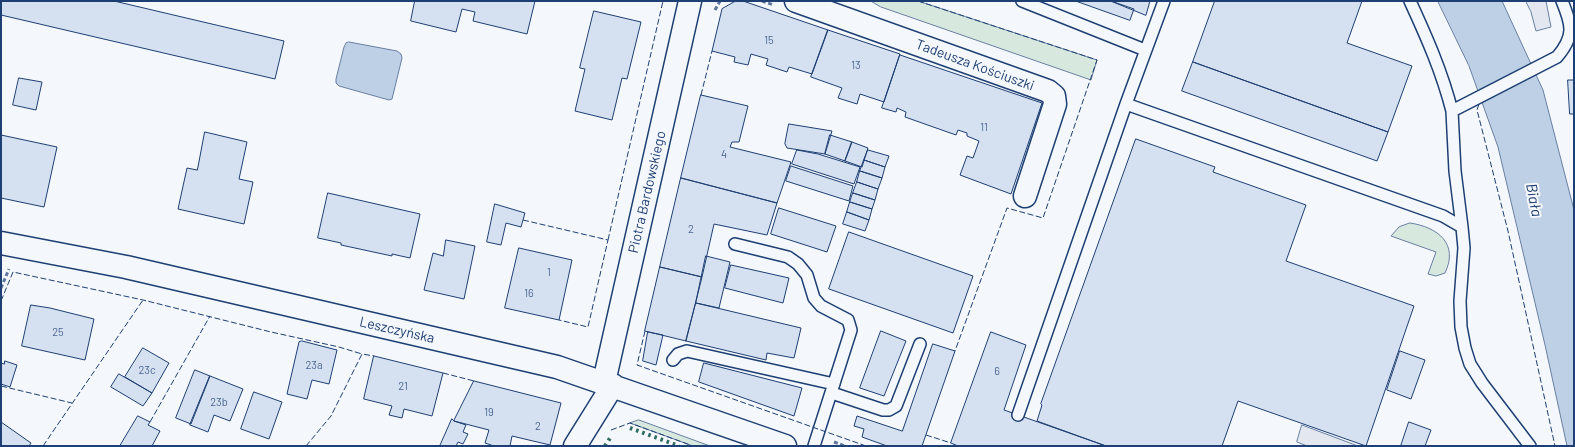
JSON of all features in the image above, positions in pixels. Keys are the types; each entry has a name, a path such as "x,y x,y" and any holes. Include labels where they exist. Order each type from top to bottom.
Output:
{"street":[{"name":"Piotra Bardowskiego","path":"575,446 608,384 690,1"},
{"name":"Tadeusza Kościuszki","path":"796,1 830,7 1048,91 1054,96 1055,104 1024,196"},
{"name":"Leszczyńska","path":"1,243 136,269 557,367 785,446"}],"lane":[{"path":"1022,1 1145,50"},
{"path":"1018,414 1145,50 1164,1"},
{"path":"1410,1 1436,56 1452,111 1455,171 1464,248 1460,301 1461,327 1465,348 1470,364 1482,383 1530,446"},
{"path":"1452,111 1558,58 1567,46 1571,34 1572,19 1562,1"},
{"path":"1126,104 1443,216 1462,227"},
{"path":"735,244 788,257 807,274 814,298 821,306 848,320 851,330 814,446"},
{"path":"672,360 678,354 687,351 833,388 883,410 889,410 896,406 920,344"}],"path":[{"path":"1,288 11,266"}],"shaded area":[{"path":"871,1 918,1 1097,60 1091,80 881,7"},
{"path":"1526,1 1546,1 1551,27 1536,31"},
{"path":"1410,223 1429,228 1443,239 1449,254 1449,263 1445,273 1436,276 1428,274 1436,252 1391,236 1399,227"},
{"path":"639,420 710,446 693,446 630,423"},
{"path":"1302,425 1358,446 1307,446 1297,442"}],"water":[{"name":"Biała","path":"1438,1 1502,1 1543,90 1574,210 1574,446 1567,446 1498,147 1469,66"},
{"path":"349,42 397,51 401,54 402,58 392,99 389,100 339,86 336,83 344,47"}],"building":[{"path":"1,1 114,1 284,41 275,79 1,15"},
{"path":"415,1 535,1 527,34 473,21 475,12 462,9 456,32 411,21"},
{"path":"736,1 743,1 828,30 812,74 789,67 787,72 766,65 768,59 751,54 748,65 734,62 735,57 712,51 722,9"},
{"path":"1076,1 1111,1 1134,9 1130,20"},
{"path":"1111,1 1150,1 1146,15"},
{"path":"1215,1 1362,1 1347,43 1412,66 1388,132 1193,62"},
{"path":"594,11 641,22 627,79 622,78 612,120 575,111 585,69 580,68"},
{"path":"828,30 900,54 884,102 860,94 857,104 838,98 842,88 811,77"},
{"path":"900,55 1042,103 1011,194 960,175 967,156 973,158 979,141 967,136 967,133 958,130 956,135 905,117 906,112 897,108 896,112 882,108"},
{"path":"1193,62 1388,132 1377,161 1182,91"},
{"path":"19,78 42,82 36,110 13,105"},
{"path":"1568,80 1574,80 1574,114 1570,114"},
{"path":"701,95 748,106 739,142 732,142 730,147 791,162 777,203 681,178"},
{"path":"789,124 832,131 825,154 787,148 785,144"},
{"path":"205,132 247,142 239,179 253,182 244,224 178,209 187,168 197,170"},
{"path":"1,135 57,147 44,207 1,198"},
{"path":"830,135 852,142 845,161 825,154"},
{"path":"1136,139 1215,167 1213,172 1306,205 1286,261 1414,306 1366,446 1238,401 1222,446 1106,446 1037,421 1041,404"},
{"path":"852,142 868,148 862,167 845,161"},
{"path":"797,150 818,154 860,167 854,184 792,164"},
{"path":"868,150 889,156 885,167 864,160"},
{"path":"864,160 885,167 882,178 860,171"},
{"path":"791,166 853,186 849,201 786,181"},
{"path":"860,171 882,178 878,189 857,182"},
{"path":"681,178 777,203 767,235 714,224 702,277 660,267"},
{"path":"857,182 878,189 875,200 853,193"},
{"path":"328,193 420,214 410,258 341,245 341,243 318,238"},
{"path":"853,193 875,200 872,209 850,202"},
{"path":"850,202 872,209 869,220 847,212"},
{"path":"495,204 525,213 521,227 506,223 501,245 487,242"},
{"path":"779,208 836,226 827,252 771,234"},
{"path":"847,212 869,220 865,231 843,224"},
{"path":"849,232 973,276 953,333 829,289"},
{"path":"446,240 475,246 464,299 424,290 433,253 443,256"},
{"path":"519,248 572,260 559,320 505,308"},
{"path":"706,256 730,262 719,308 696,303"},
{"path":"731,265 789,278 783,303 725,288"},
{"path":"660,267 702,277 686,341 645,331"},
{"path":"696,303 801,328 794,358 767,353 766,360 686,341"},
{"path":"31,305 94,319 85,360 22,346"},
{"path":"881,331 906,341 884,396 860,388"},
{"path":"648,332 663,335 656,365 643,361"},
{"path":"991,332 1026,345 1004,410 1106,446 958,446 951,443"},
{"path":"302,341 337,350 329,384 312,380 307,399 287,394 299,342"},
{"path":"933,344 955,351 922,446 887,446 862,437 864,429 854,426 857,416 902,431"},
{"path":"143,348 169,363 152,393 125,377"},
{"path":"1400,351 1425,360 1411,399 1387,390"},
{"path":"374,356 443,373 432,416 404,409 402,418 389,415 392,406 364,399"},
{"path":"5,361 17,365 10,387 1,384 1,363 4,364"},
{"path":"704,363 802,388 794,416 699,382"},
{"path":"195,370 210,376 191,424 176,418"},
{"path":"119,374 152,393 143,406 111,387"},
{"path":"210,376 243,389 230,421 214,415 208,432 190,425"},
{"path":"474,381 561,403 550,445 512,436 510,446 494,446 485,443 489,430 454,421"},
{"path":"254,392 282,402 269,439 241,429"},
{"path":"138,416 150,422 148,425 160,431 152,446 120,446"},
{"path":"452,419 466,425 463,432 468,434 463,444 458,442 456,446 440,446"},
{"path":"1,422 31,443 29,446 1,446"},
{"path":"1409,422 1431,430 1425,446 1401,446"}],"hedge":[{"path":"630,428 679,446"},
{"path":"605,446 612,435"}],"fence":[{"path":"608,240 663,1"},
{"path":"918,1 1097,60 1043,218 1007,208 955,351"},
{"path":"701,95 712,51"},
{"path":"1479,104 1477,110 1508,231 1555,446"},
{"path":"523,220 608,240 588,327 559,320"},
{"path":"1,301 13,272 143,300 362,354"},
{"path":"43,446 143,300"},
{"path":"150,422 210,316"},
{"path":"645,331 637,365 866,446"},
{"path":"306,446 331,416 362,354 374,356"},
{"path":"443,373 474,381"},
{"path":"1,386 72,403"},
{"path":"611,430 630,423 693,446"},
{"path":"926,435 951,443"}]}
